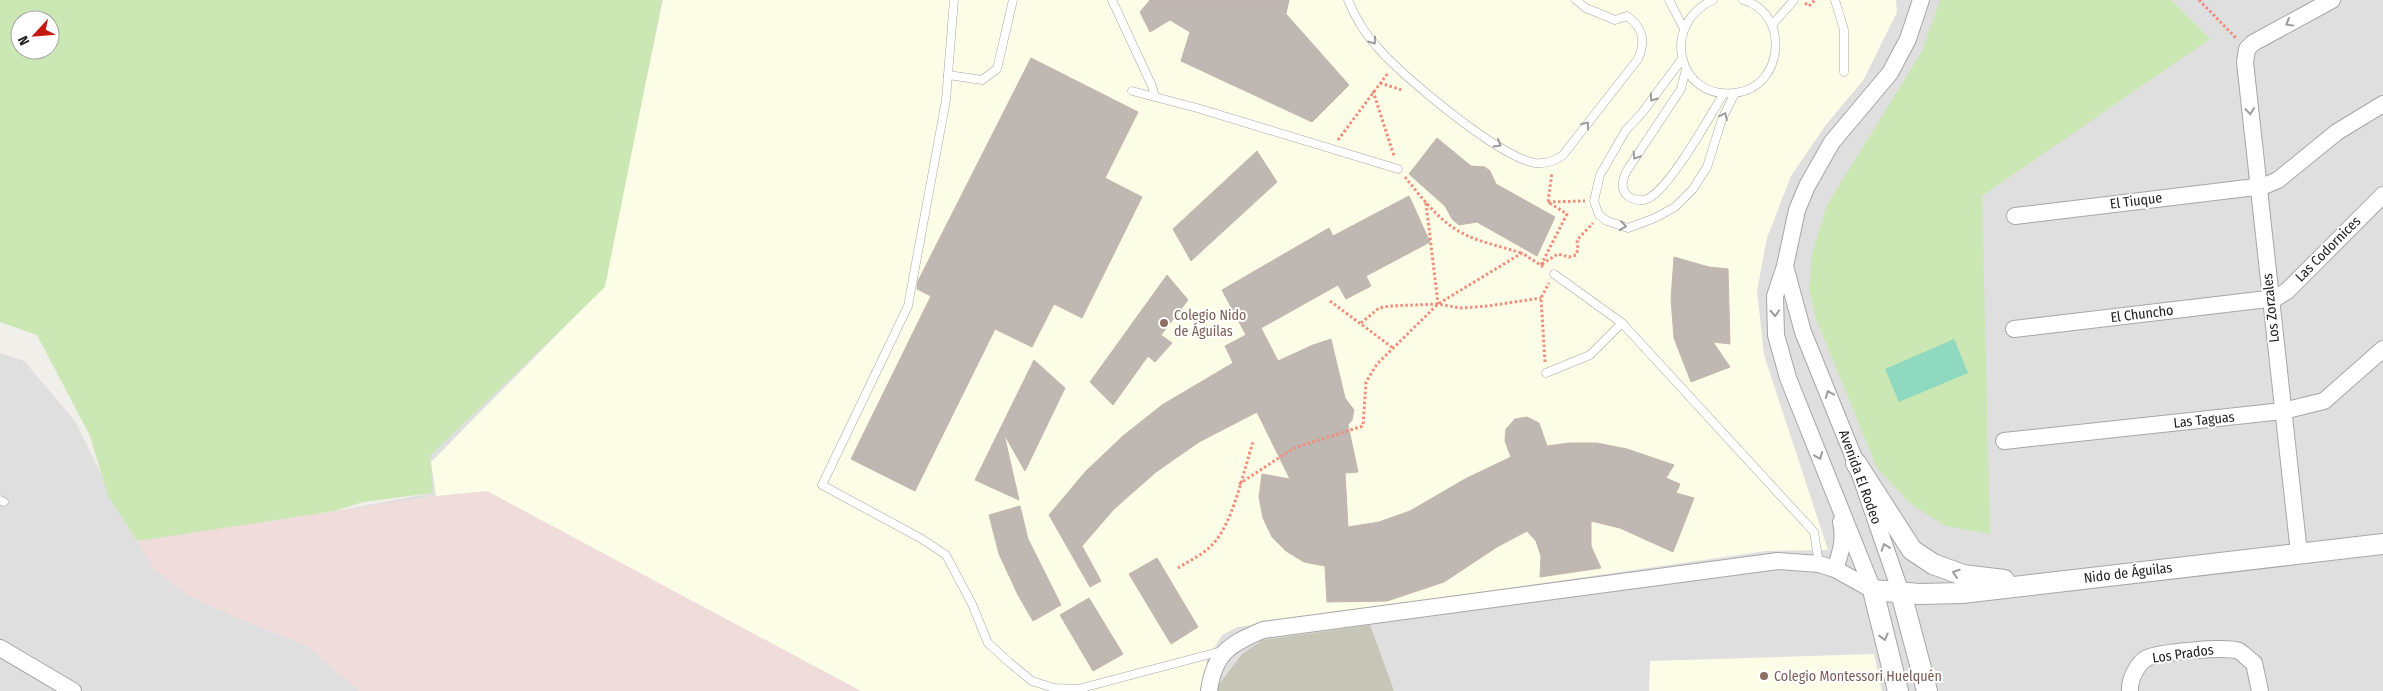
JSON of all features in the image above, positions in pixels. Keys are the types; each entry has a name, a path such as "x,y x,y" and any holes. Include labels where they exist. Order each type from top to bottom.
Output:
{"street":[{"path":"2246,56 2253,43 2332,0"},
{"name":"Avenida El Rodeo","path":"1898,691 1873,590 1788,378 1776,335 1775,296 1785,266 1797,210 1814,170 1832,142 1890,73 1908,39 1920,1"},
{"name":"Los Zorzales","path":"2246,56 2257,186 2299,553"},
{"path":"2257,186 2278,180 2337,132 2383,104"},
{"name":"El Tiuque","path":"2015,216 2257,186"},
{"name":"Las Codornices","path":"2270,299 2287,291 2383,195"},
{"name":"Avenida El Rodeo","path":"1785,266 1803,332 1856,463 1901,593 1927,691"},
{"name":"El Chuncho","path":"2014,329 2270,299"},
{"path":"1776,335 1788,330 1803,332"},
{"name":"Las Taguas","path":"2004,441 2283,412 2324,401 2383,348"},
{"path":"1856,463 1912,550 1933,564 1963,575 2038,584"},
{"path":"1834,493 1843,533 1842,548 1835,569"},
{"name":"Nido de Águilas","path":"1873,590 1901,593 1955,594 2383,544"},
{"path":"1209,691 1215,664 1226,650 1263,630 1778,561 1819,564 1835,569 1873,590"},
{"path":"0,648 73,691"},
{"name":"Los Prados","path":"2130,691 2136,669 2146,658 2217,648 2238,651 2254,663 2260,691"}],"lane":[{"path":"954,0 946,100 908,306 822,485 922,539 946,555 972,604 988,643 1032,681 1054,688 1078,689 1226,650"},
{"path":"948,75 982,80 997,69 1013,0"},
{"path":"1112,0 1152,86 1155,97"},
{"path":"1348,0 1377,47 1394,65 1474,130 1526,160 1536,163 1554,162 1562,155 1638,60 1642,49 1643,34 1637,23 1626,16 1615,20 1586,8 1576,0"},
{"path":"1669,0 1683,27"},
{"path":"1713,0 1702,5 1691,14 1683,27 1680,48 1686,69 1702,86 1724,93 1735,93 1755,86 1769,71 1774,62 1776,47 1772,25 1762,11 1747,0"},
{"path":"1772,25 1794,0"},
{"path":"1834,0 1844,30 1844,72"},
{"path":"1682,59 1642,113 1626,130 1600,175 1594,201 1600,215 1617,226 1628,228 1654,218 1675,207 1693,189 1707,167 1722,120 1735,93"},
{"path":"1686,69 1681,89 1626,172 1622,184 1625,194 1632,199 1646,200 1656,193 1682,162 1724,93"},
{"path":"1132,91 1398,169"},
{"path":"1554,274 1622,323 1814,532 1819,564"},
{"path":"1546,373 1590,355 1622,323"}],"path":[{"path":"1800,0 1809,6 1815,0"},
{"path":"2199,0 2246,56"},
{"path":"1332,149 1394,65"},
{"path":"1373,91 1398,169 1426,203 1450,226 1466,235 1522,253 1554,274 1541,298 1546,373"},
{"path":"1548,202 1554,162"},
{"path":"1548,202 1594,201"},
{"path":"1541,265 1567,214 1548,202"},
{"path":"1426,203 1438,304"},
{"path":"1541,265 1558,254 1569,257 1576,255 1578,249 1577,240 1600,215"},
{"path":"1239,484 1294,448 1363,426 1366,382 1377,364 1438,304 1522,253"},
{"path":"1360,323 1379,308 1438,304 1461,308 1541,298"},
{"path":"1330,301 1394,348"},
{"path":"1178,568 1210,548 1220,536 1234,507 1239,484 1253,442"}],"shaded area":[{"path":"661,0 2383,0 2383,691 0,691 0,353 24,361 75,421 105,482 325,513 432,493 429,456"},
{"name":"Colegio Nido de Águilas","path":"663,0 1896,0 1897,12 1864,79 1825,126 1791,176 1767,238 1757,291 1764,355 1828,550 1766,551 1238,627 1222,635 1206,661 1214,690 1208,691 861,691 487,491 436,496 431,462 603,288"},
{"path":"487,491 861,691 359,691 307,646 189,596 154,569 137,541 436,496"},
{"path":"1370,625 1394,691 1214,691 1242,654 1263,640"},
{"name":"Colegio Montessori Huelquén","path":"1874,654 1882,691 1649,691 1650,661"}],"green space":[{"path":"0,0 662,0 605,287 430,456 433,493 363,502 335,511 137,541 108,496 90,436 37,335 0,322"},
{"path":"1940,0 2171,0 2210,39 1982,196 1990,534 1945,526 1911,504 1877,468 1815,316 1809,289 1812,254 1827,205 1922,51"},
{"path":"1954,339 1968,373 1899,402 1885,369"}],"building":[{"path":"1150,0 1289,0 1286,14 1349,85 1312,122 1181,61 1190,32 1170,20 1150,32 1140,12"},
{"path":"1031,58 1138,112 1105,178 1142,197 1082,318 1054,304 1032,347 995,329 915,491 851,459 931,296 917,289 918,281"},
{"path":"1437,138 1471,166 1485,167 1490,171 1496,184 1555,217 1537,256 1477,222 1459,225 1452,219 1445,206 1409,174"},
{"path":"1257,151 1277,182 1191,261 1173,229"},
{"path":"1409,196 1430,242 1366,276 1371,286 1346,299 1338,285 1261,328 1278,361 1331,339 1345,398 1354,410 1352,420 1348,425 1358,472 1345,473 1348,527 1379,522 1410,511 1465,479 1511,457 1505,441 1506,429 1515,419 1527,417 1539,423 1547,446 1569,443 1597,443 1627,449 1674,465 1666,478 1680,484 1676,493 1694,498 1673,552 1620,528 1591,521 1591,546 1601,568 1540,577 1541,556 1536,541 1527,531 1497,547 1444,582 1387,601 1327,602 1325,566 1304,562 1286,551 1272,537 1263,518 1259,497 1262,474 1290,479 1257,412 1199,442 1156,472 1114,509 1082,546 1101,581 1090,587 1049,515 1086,471 1123,436 1162,405 1233,363 1225,346 1246,335 1222,290 1329,228 1333,236"},
{"path":"1674,257 1709,267 1728,269 1730,344 1713,342 1730,367 1691,382 1674,338 1671,299"},
{"path":"1167,275 1188,300 1161,335 1172,343 1155,362 1148,356 1113,405 1090,382"},
{"path":"1034,360 1065,388 1025,471 1004,434 1019,500 975,480"},
{"path":"1020,506 1028,539 1061,605 1033,621 1018,595 999,554 989,515"},
{"path":"1157,558 1198,627 1171,644 1129,574"},
{"path":"1089,598 1123,654 1093,671 1060,615"}],"place":[{"name":"Colegio Nido de Águilas","path":"1164,323"},
{"name":"Colegio Montessori Huelquén","path":"1764,676"}]}
